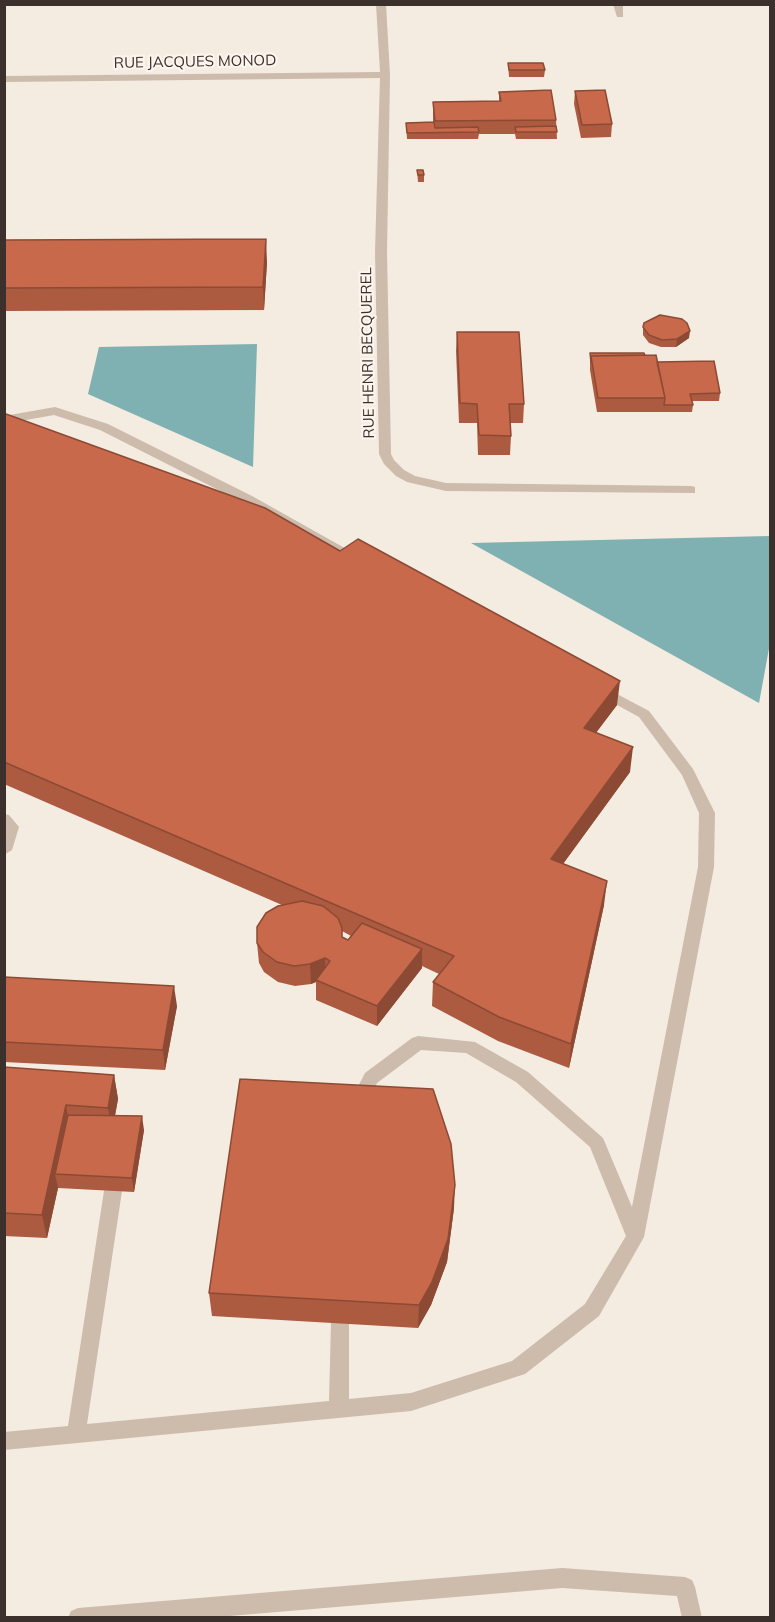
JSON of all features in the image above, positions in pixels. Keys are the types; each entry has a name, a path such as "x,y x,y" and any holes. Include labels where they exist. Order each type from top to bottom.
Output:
{"street":[{"name":"RUE HENRI BECQUEREL","path":"381,4 385,75 381,252 385,454 388,461 400,473 411,479 446,487 691,490"},
{"name":"RUE JACQUES MONOD","path":"4,79 385,75"},
{"path":"4,420 55,411 104,427 247,499 372,567"},
{"path":"4,1441 411,1402 518,1368 591,1310 635,1237 706,867 707,813 688,773 644,714 592,686"},
{"path":"4,819 11,826 4,850"},
{"path":"356,1109 371,1078 418,1043 469,1047 522,1077 597,1143 635,1237"},
{"path":"76,1434 113,1191"},
{"path":"339,1409 340,1323"},
{"path":"78,1617 562,1578 685,1587 692,1617"}],"water":[{"path":"257,344 253,467 88,394 99,347"},
{"path":"770,536 770,643 759,703 471,543"}],"building":[{"path":"508,63 543,63 545,70 509,70"},
{"path":"551,90 556,120 435,121 433,102 501,101 499,92"},
{"path":"605,90 612,124 582,125 575,91"},
{"path":"434,122 435,128 478,127 479,132 407,133 406,123"},
{"path":"556,126 557,132 516,132 515,127"},
{"path":"417,170 423,170 424,175 418,175"},
{"path":"266,239 263,287 4,288 4,240"},
{"path":"660,315 682,319 687,323 690,331 677,339 662,340 649,335 643,327 644,323"},
{"path":"457,332 519,332 524,404 509,404 511,436 479,435 477,404 460,403"},
{"path":"590,353 644,353 645,355 591,356 591,362"},
{"path":"656,355 665,398 598,398 591,356"},
{"path":"714,361 720,393 690,394 693,405 664,405 665,398 657,362"},
{"path":"4,415 265,508 340,551 358,539 620,681 584,728 633,747 551,859 607,881 571,1044 499,1017 433,982 454,956 4,762"},
{"path":"302,901 323,906 338,918 342,928 342,937 348,940 362,923 422,949 377,1006 316,980 330,961 325,958 310,964 294,966 277,962 263,952 257,943 257,927 266,913 278,906"},
{"path":"4,977 174,986 163,1050 4,1042"},
{"path":"4,1067 114,1075 108,1108 66,1105 42,1215 4,1213"},
{"path":"240,1079 433,1089 451,1144 455,1185 448,1239 432,1282 419,1305 209,1293"},
{"path":"68,1115 142,1116 132,1178 55,1174"}]}
